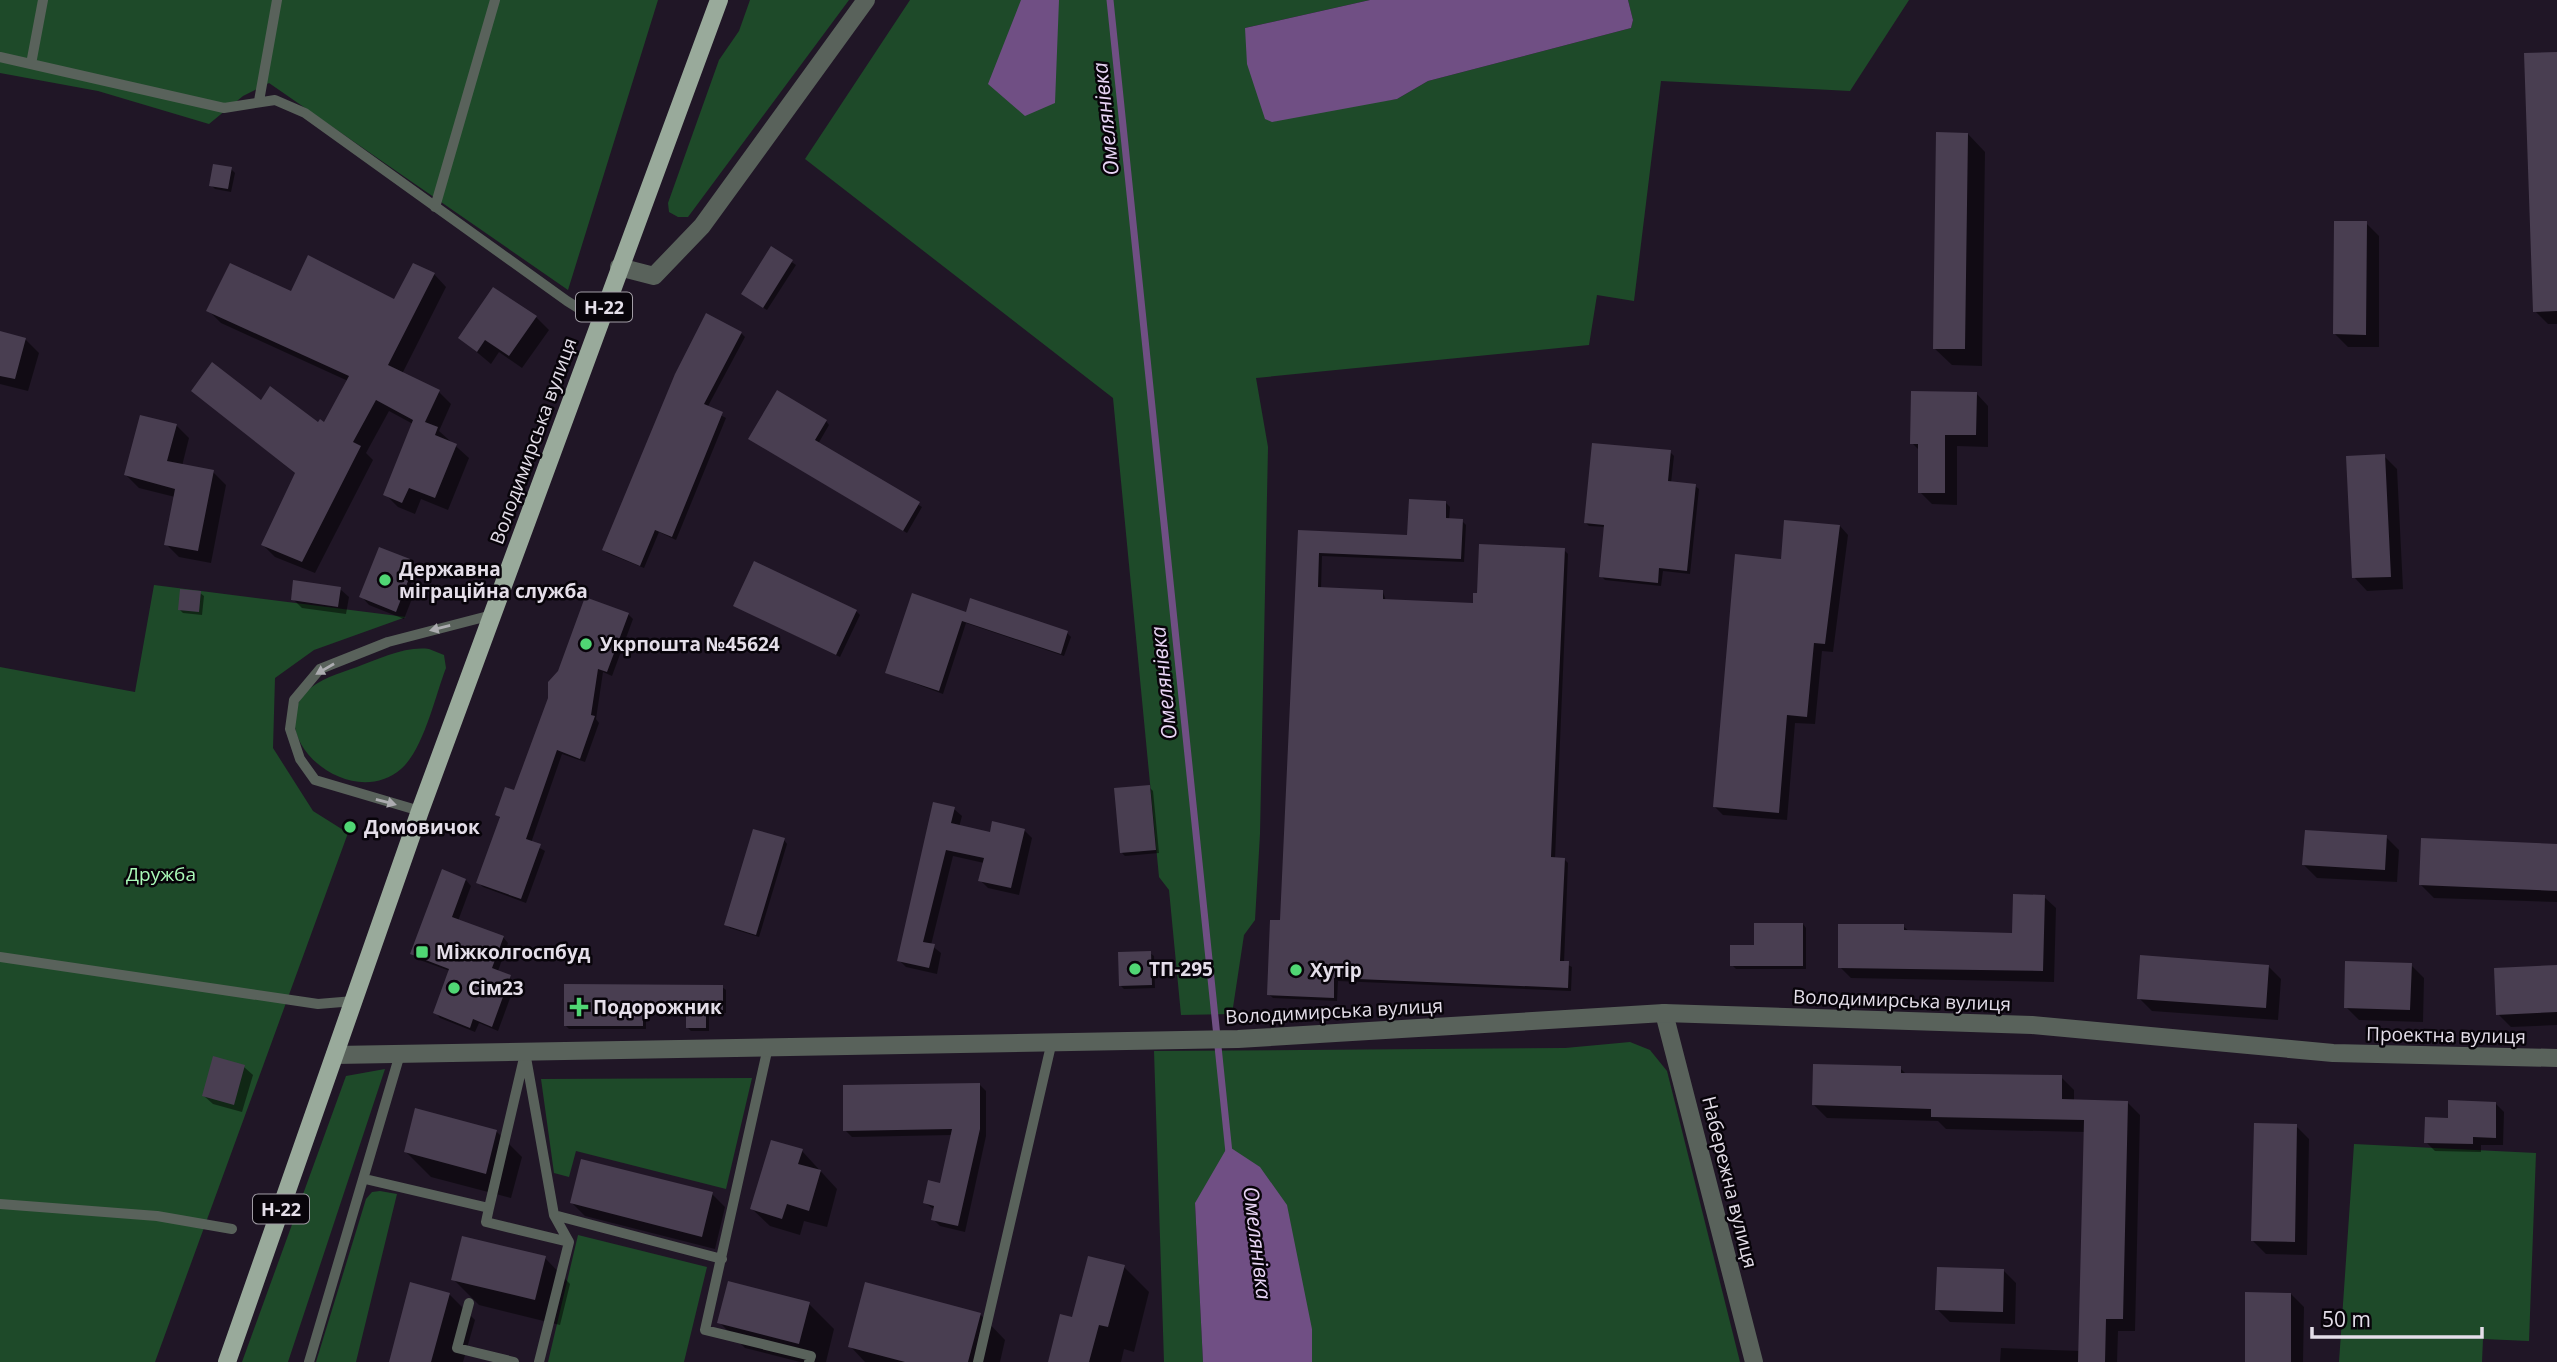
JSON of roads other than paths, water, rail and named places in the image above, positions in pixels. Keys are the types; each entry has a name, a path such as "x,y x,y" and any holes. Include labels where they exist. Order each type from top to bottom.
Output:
{"main road":[{"name":"Володимирська вулиця","path":"227,1362 420,811 719,0"}],"street":[{"path":"619,267 654,276 702,226 866,0"},
{"name":"Володимирська вулиця","path":"335,1055 1224,1039 1664,1013 2032,1025 2333,1054"},
{"name":"Набережна вулиця","path":"1664,1013 1754,1362"},
{"name":"Проектна вулиця","path":"2333,1054 2557,1058"}],"lane":[{"path":"31,64 43,0"},
{"path":"259,101 277,0"},
{"path":"435,207 495,0"},
{"path":"0,57 224,108 275,100 305,113 599,321"},
{"path":"420,811 315,780 300,759 290,729 294,700 320,670 388,642 492,615"},
{"path":"0,957 318,1004 354,1002"},
{"path":"978,1362 1052,1041"},
{"path":"768,1047 705,1330 811,1356 809,1362"},
{"path":"525,1052 486,1222 569,1242"},
{"path":"525,1052 554,1215 569,1242 539,1362"},
{"path":"309,1362 400,1054"},
{"path":"365,1179 489,1208"},
{"path":"0,1204 157,1216 232,1229"},
{"path":"554,1215 722,1259"},
{"path":"469,1303 457,1348 514,1362"}],"water":[{"path":"1021,0 1059,0 1055,103 1025,116 988,84"},
{"path":"1370,0 1628,0 1633,20 1631,28 1428,81 1397,99 1272,122 1265,119 1247,64 1245,28"},
{"path":"1228,1146 1260,1167 1287,1205 1312,1329 1312,1362 1203,1362 1195,1203"}],"waterway":[{"name":"Омелянівка","path":"1110,0 1229,1153"}],"place":[{"name":"Державна міграційна служба","path":"385,580"},
{"name":"Укрпошта №45624","path":"586,644"},
{"name":"Домовичок","path":"350,827"},
{"name":"Міжколгоспбуд","path":"422,952"},
{"name":"ТП-295","path":"1135,969"},
{"name":"Хутір","path":"1296,970"},
{"name":"Сім23","path":"454,988"},
{"name":"Подорожник","path":"579,1007"}],"park label":[{"name":"Дружба","path":"161,874"}]}
